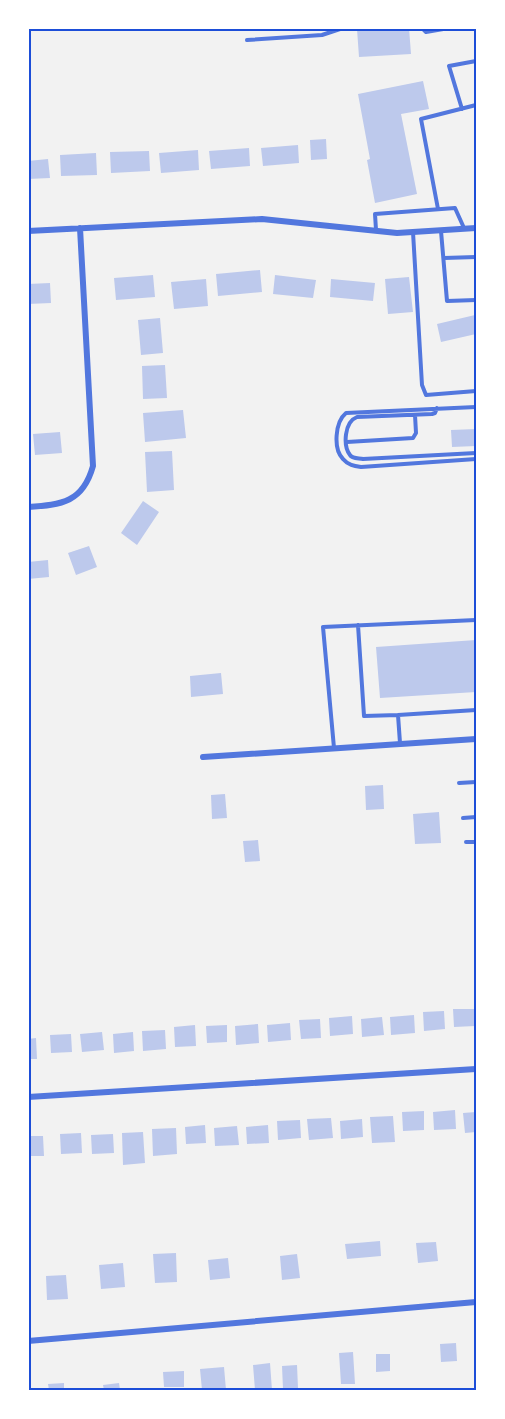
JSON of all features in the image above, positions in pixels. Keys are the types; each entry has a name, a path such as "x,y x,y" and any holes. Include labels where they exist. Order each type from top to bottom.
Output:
{"street":[{"path":"28,231 262,219 376,231 413,232 477,228"},
{"path":"28,507 53,505 73,498 84,488 93,466 80,228"},
{"path":"203,757 477,739"},
{"path":"28,1097 477,1069"},
{"path":"28,1341 477,1302"}],"lane":[{"path":"422,28 426,32 449,28"},
{"path":"247,40 322,35 340,29"},
{"path":"462,109 449,66 477,61"},
{"path":"438,209 421,119 477,105"},
{"path":"376,231 375,214 456,208 464,229"},
{"path":"441,231 447,301 477,300"},
{"path":"413,232 422,385 426,395 477,391"},
{"path":"444,258 477,257"},
{"path":"477,407 346,413 340,418 337,427 339,453 344,461 361,467 477,459"},
{"path":"437,408 432,414 351,419 346,433 348,454 363,459 477,453"},
{"path":"347,442 413,438 416,433 415,415"},
{"path":"334,748 322,627 477,620"},
{"path":"358,625 364,716 477,710"},
{"path":"398,714 400,744"},
{"path":"459,783 477,782"},
{"path":"463,818 477,817"},
{"path":"466,842 477,842"}],"building":[{"path":"409,28 411,54 359,57 357,29"},
{"path":"423,81 429,109 401,114 417,194 375,203 367,160 370,159 358,94"},
{"path":"326,139 327,159 311,160 310,140"},
{"path":"298,145 299,163 263,166 261,148"},
{"path":"249,148 250,166 211,169 209,151"},
{"path":"198,150 199,170 161,173 159,153"},
{"path":"149,151 150,171 111,173 110,152"},
{"path":"96,153 97,175 61,176 60,155"},
{"path":"48,159 50,178 28,179 28,161"},
{"path":"260,270 262,292 218,296 216,274"},
{"path":"153,275 155,297 116,300 114,278"},
{"path":"275,275 316,280 313,298 273,294"},
{"path":"409,277 413,312 388,314 385,279"},
{"path":"206,279 208,306 174,309 171,282"},
{"path":"331,279 375,283 373,301 330,297"},
{"path":"50,283 51,303 28,304 28,284"},
{"path":"475,315 476,334 441,342 437,324"},
{"path":"160,318 163,353 141,355 138,320"},
{"path":"165,365 167,398 143,399 142,366"},
{"path":"183,410 186,438 145,442 143,413"},
{"path":"476,429 476,446 452,447 451,430"},
{"path":"60,432 62,453 35,455 33,434"},
{"path":"172,451 174,490 147,492 145,452"},
{"path":"143,501 159,512 137,545 121,533"},
{"path":"89,546 97,567 76,575 68,553"},
{"path":"48,560 49,577 28,579 28,562"},
{"path":"476,640 476,692 380,698 376,647"},
{"path":"221,673 223,694 191,697 190,676"},
{"path":"383,785 384,809 366,810 365,786"},
{"path":"225,794 227,818 212,819 211,795"},
{"path":"439,812 441,843 415,844 413,814"},
{"path":"258,840 260,861 245,862 243,841"},
{"path":"453,1009 474,1009 475,1026 454,1027"},
{"path":"444,1011 445,1029 424,1031 423,1012"},
{"path":"414,1015 415,1033 391,1035 390,1017"},
{"path":"352,1016 353,1034 330,1036 329,1018"},
{"path":"382,1017 384,1035 362,1037 361,1019"},
{"path":"320,1019 321,1038 301,1039 299,1020"},
{"path":"290,1023 291,1040 268,1042 267,1025"},
{"path":"258,1024 259,1043 236,1045 235,1026"},
{"path":"195,1025 196,1046 175,1047 174,1027"},
{"path":"227,1025 227,1042 207,1043 206,1026"},
{"path":"165,1030 166,1049 143,1051 142,1031"},
{"path":"102,1032 104,1050 82,1052 80,1034"},
{"path":"133,1032 134,1051 114,1053 113,1034"},
{"path":"71,1034 72,1052 51,1053 50,1035"},
{"path":"36,1038 37,1059 28,1059 28,1039"},
{"path":"455,1110 456,1129 434,1130 433,1112"},
{"path":"424,1111 424,1130 403,1131 402,1112"},
{"path":"476,1112 476,1132 465,1133 463,1113"},
{"path":"393,1116 395,1142 372,1143 370,1117"},
{"path":"331,1118 333,1138 309,1140 307,1119"},
{"path":"362,1119 363,1137 341,1139 340,1121"},
{"path":"300,1120 301,1138 278,1140 277,1121"},
{"path":"205,1125 206,1143 186,1144 185,1127"},
{"path":"268,1125 269,1143 247,1144 246,1127"},
{"path":"237,1126 239,1145 215,1146 214,1128"},
{"path":"176,1128 177,1154 153,1156 152,1129"},
{"path":"143,1132 145,1163 123,1165 122,1133"},
{"path":"81,1133 82,1153 61,1154 60,1134"},
{"path":"113,1134 114,1153 92,1154 91,1135"},
{"path":"28,1136 43,1136 44,1156 28,1156"},
{"path":"380,1241 381,1256 347,1259 345,1244"},
{"path":"436,1242 438,1261 418,1263 416,1243"},
{"path":"176,1253 177,1282 155,1283 153,1254"},
{"path":"297,1254 300,1278 282,1280 280,1256"},
{"path":"228,1258 230,1278 210,1280 208,1260"},
{"path":"123,1263 125,1287 101,1289 99,1265"},
{"path":"66,1275 68,1299 47,1300 46,1276"},
{"path":"456,1343 457,1361 441,1362 440,1344"},
{"path":"353,1352 355,1384 341,1384 339,1353"},
{"path":"376,1354 390,1354 390,1371 376,1372"},
{"path":"270,1363 272,1390 255,1390 253,1365"},
{"path":"297,1365 298,1388 283,1389 282,1366"},
{"path":"224,1367 226,1390 202,1390 200,1369"},
{"path":"184,1371 184,1387 164,1387 163,1372"},
{"path":"64,1383 64,1390 49,1390 48,1384"},
{"path":"119,1383 120,1390 104,1390 103,1385"}]}
